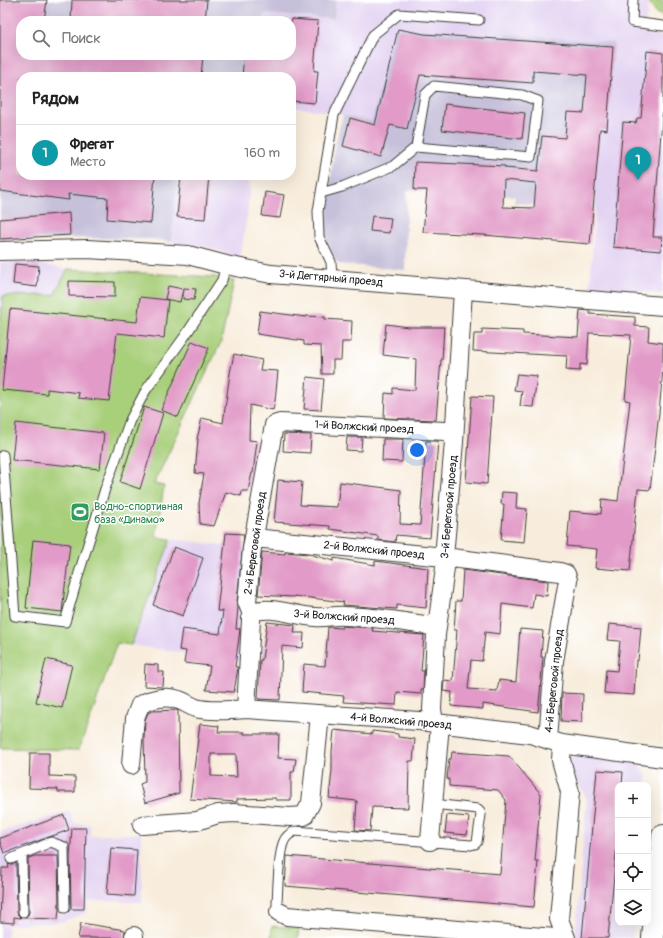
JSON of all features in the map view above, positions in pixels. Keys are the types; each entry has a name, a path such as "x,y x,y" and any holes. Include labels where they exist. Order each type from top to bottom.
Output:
{"main road":[{"path":"653,938 663,836"}],"street":[{"name":"3-й Дегтярный проезд","path":"0,251 87,249 180,254 271,274 663,306"},
{"name":"3-й Береговой проезд","path":"430,841 437,724 432,709 437,627 445,568 444,557 463,290"},
{"name":"1-й Волжский проезд","path":"274,425 288,423 445,431 454,433"},
{"name":"2-й Береговой проезд","path":"246,709 251,612 247,602 254,538 274,425"},
{"name":"2-й Волжский проезд","path":"254,538 444,557 566,574"},
{"name":"4-й Береговой проезд","path":"566,574 568,580 554,661 555,742 570,792 559,919 566,938"},
{"name":"3-й Волжский проезд","path":"251,612 274,609 293,614 316,617 344,616 437,627"},
{"name":"4-й Волжский проезд","path":"131,765 135,718 140,705 147,701 165,697 179,700 196,708 222,710 246,709 419,721 530,734 555,742 663,758"},
{"path":"142,825 197,821 218,814 234,813 290,817 304,816 311,803 320,714"},
{"path":"279,912 287,916 556,938"}],"lane":[{"path":"634,0 632,22 663,26"},
{"path":"332,278 331,262 319,237 318,210 334,115 373,34 399,14 479,20"},
{"path":"321,193 342,187 393,166 416,147 425,95 434,86 522,95 538,101 531,157 416,147"},
{"path":"3,455 15,616 65,622 105,489 130,420 146,390 185,336 222,280 226,265"},
{"path":"279,912 277,904 282,850 284,840 295,831 471,845 475,844 478,839 480,815 478,808 433,804"},
{"path":"11,859 51,842 64,847 65,908"},
{"path":"22,854 23,912"}],"shaded area":[{"path":"0,0 336,0 334,19 264,14 264,16 16,16 16,60 261,60 259,72 16,72 16,180 177,180 171,242 153,239 72,238 0,241"},
{"path":"336,0 649,0 646,24 649,36 663,35 663,294 590,287 596,196 566,193 567,112 614,44 505,34 505,37 372,121 296,108 296,72 259,72 261,60 296,60 296,16 334,19"},
{"path":"264,14 292,16 264,16"},
{"path":"395,28 505,37 505,34 614,43 608,116 567,112 566,127 571,127 549,206 514,203 515,196 407,190 405,270 339,264 334,259 325,235 334,149 343,115 372,121"},
{"path":"177,180 251,180 247,216 240,258 204,246 171,242"},
{"path":"20,260 68,269 54,295 3,296 0,327 0,262 14,262"},
{"path":"171,539 247,548 243,662 131,645"},
{"path":"575,756 633,761 647,775 646,782 615,782 615,926 634,926 632,938 575,938 587,799 570,772 568,761"},
{"path":"70,811 74,823 90,824 91,836 141,833 142,902 88,901 87,912 61,922 8,925 7,938 0,938 0,832"}],"green space":[{"path":"651,0 663,0 663,16 656,13 650,4"},
{"name":"Водно-спортивная база «Динамо»","path":"68,269 215,277 234,281 221,342 154,484 164,486 156,537 171,539 131,645 117,643 79,750 0,748 0,327 3,296 54,295"},
{"path":"272,926 299,928 298,938 271,938"}],"building":[{"path":"0,0 47,0 45,16 16,16 16,60 203,60 201,72 16,72 16,180 155,180 151,223 107,219 108,198 68,194 69,200 0,191"},
{"path":"72,0 207,0 205,16 71,16"},
{"path":"296,19 318,21 314,71 318,71 315,103 296,101 296,72 242,72 244,60 296,60"},
{"path":"398,29 424,34 613,47 607,130 600,129 590,244 483,235 423,232 427,190 414,190 415,162 505,166 505,168 538,171 542,136 565,138 567,112 584,113 587,75 533,71 533,83 420,75 407,129 390,125 381,157 343,146 350,118 375,125","holes":["504,180 536,183 534,208 503,207"]},
{"path":"647,51 663,53 663,106 653,237 662,237 661,251 613,247 623,122 636,123 637,118 641,118"},
{"path":"445,104 525,113 522,139 442,130"},
{"path":"181,180 209,180 205,219 177,217"},
{"path":"265,192 284,195 280,218 262,216"},
{"path":"69,213 70,235 0,239 0,219"},
{"path":"372,216 391,218 389,233 370,231"},
{"path":"15,264 39,266 37,287 13,284"},
{"path":"69,281 115,282 115,297 69,296"},
{"path":"168,286 183,289 180,302 165,299"},
{"path":"184,288 196,289 194,300 183,299"},
{"path":"140,297 168,300 164,338 117,333 109,401 78,398 79,393 47,389 47,394 2,390 10,309 137,322"},
{"path":"580,310 590,311 590,314 635,317 635,326 649,327 648,341 663,343 663,370 650,490 638,489 630,571 595,568 597,549 567,546 570,511 601,514 602,499 618,501 630,401 625,400 631,335 589,333 587,365 580,364 580,371 566,370 567,356 473,351 474,334 482,334 482,329 523,331 523,334 578,337"},
{"path":"260,311 352,321 351,342 342,342 341,360 333,360 333,374 322,374 321,346 304,345 304,341 257,334"},
{"path":"386,324 409,327 444,327 436,420 384,418 385,393 393,394 393,388 415,390 416,359 383,355"},
{"path":"192,341 209,348 178,417 161,410"},
{"path":"234,354 262,360 260,370 278,371 275,401 273,410 250,405 249,440 257,441 253,473 248,491 242,491 241,496 226,492 214,526 200,524 199,503 204,474 195,473 197,439 202,418 223,423"},
{"path":"517,374 537,376 533,407 520,406 522,391 514,390"},
{"path":"307,377 324,379 321,410 304,409"},
{"path":"472,396 493,397 487,484 466,482"},
{"path":"144,407 163,413 140,489 120,482"},
{"path":"16,423 104,433 100,469 12,460"},
{"path":"284,434 311,435 310,453 283,451"},
{"path":"347,437 362,437 361,451 346,450"},
{"path":"383,439 403,439 402,462 382,461"},
{"path":"426,441 438,441 430,538 396,535 395,542 378,540 378,536 330,529 330,526 274,522 278,480 302,482 300,505 337,507 340,482 401,490 400,524 420,525"},
{"path":"502,492 517,493 516,508 527,509 524,542 501,540 504,504 501,504"},
{"path":"226,533 244,534 237,601 238,608 236,629 240,629 235,667 238,667 234,692 206,690 210,666 184,663 186,651 179,650 182,629 220,634 223,611 217,611"},
{"path":"33,540 70,544 62,612 26,608"},
{"path":"174,547 203,558 183,616 153,605"},
{"path":"262,552 309,554 334,561 334,558 375,565 375,561 428,568 426,608 397,605 397,609 343,605 344,602 294,596 258,595"},
{"path":"463,570 548,581 547,596 534,594 532,608 502,604 500,634 485,632 482,661 471,660 468,689 497,691 499,680 516,682 520,629 543,631 541,657 543,657 538,712 483,704 483,709 451,706 452,692 443,691 444,680 453,681 457,630 454,630 456,601 461,601"},
{"path":"267,622 295,625 294,633 304,633 303,648 282,646 280,700 258,699 260,660 262,660"},
{"path":"609,624 641,627 638,661 636,660 634,695 604,693 606,670 617,671 620,641 607,640"},
{"path":"342,626 373,628 372,631 424,635 421,671 424,671 423,690 421,689 421,694 397,692 396,705 343,702 344,696 302,692 304,664 325,666 328,627 342,628"},
{"path":"46,659 72,665 62,708 36,702"},
{"path":"145,664 158,665 158,672 164,672 163,687 144,686"},
{"path":"562,693 583,694 582,722 561,721"},
{"path":"177,710 179,793 145,803 140,784 145,782 145,720 148,713 152,711"},
{"path":"200,724 219,726 218,732 279,734 278,758 296,759 294,772 291,772 291,800 276,800 276,798 237,799 237,802 190,799","holes":["211,754 236,754 237,777 211,776"]},
{"path":"334,730 372,734 372,731 398,734 398,737 415,739 413,761 409,761 408,808 372,807 370,831 355,830 357,801 329,798"},
{"path":"452,752 509,756 541,794 535,861 538,861 534,907 285,886 287,856 500,874 506,800 498,790 449,786 449,779 447,779 449,759 451,759"},
{"path":"30,753 49,753 49,776 75,777 75,792 58,792 58,789 29,788"},
{"path":"597,770 623,772 622,782 615,782 615,865 608,938 582,938"},
{"path":"64,815 69,830 4,853 0,838"},
{"path":"447,815 469,817 467,835 445,833"},
{"path":"72,828 86,828 84,909 71,909 70,857"},
{"path":"111,848 137,850 134,896 107,894"},
{"path":"35,856 58,856 58,919 24,918 29,912 28,858"},
{"path":"16,863 17,912 21,918 14,917 14,923 0,922 2,868 9,868 8,864 11,865"},
{"path":"81,923 125,930 124,938 78,938"}],"place":[{"name":"Фрегат","path":"638,180"},
{"name":"Водно-спортивная база «Динамо»","path":"80,512"}]}
